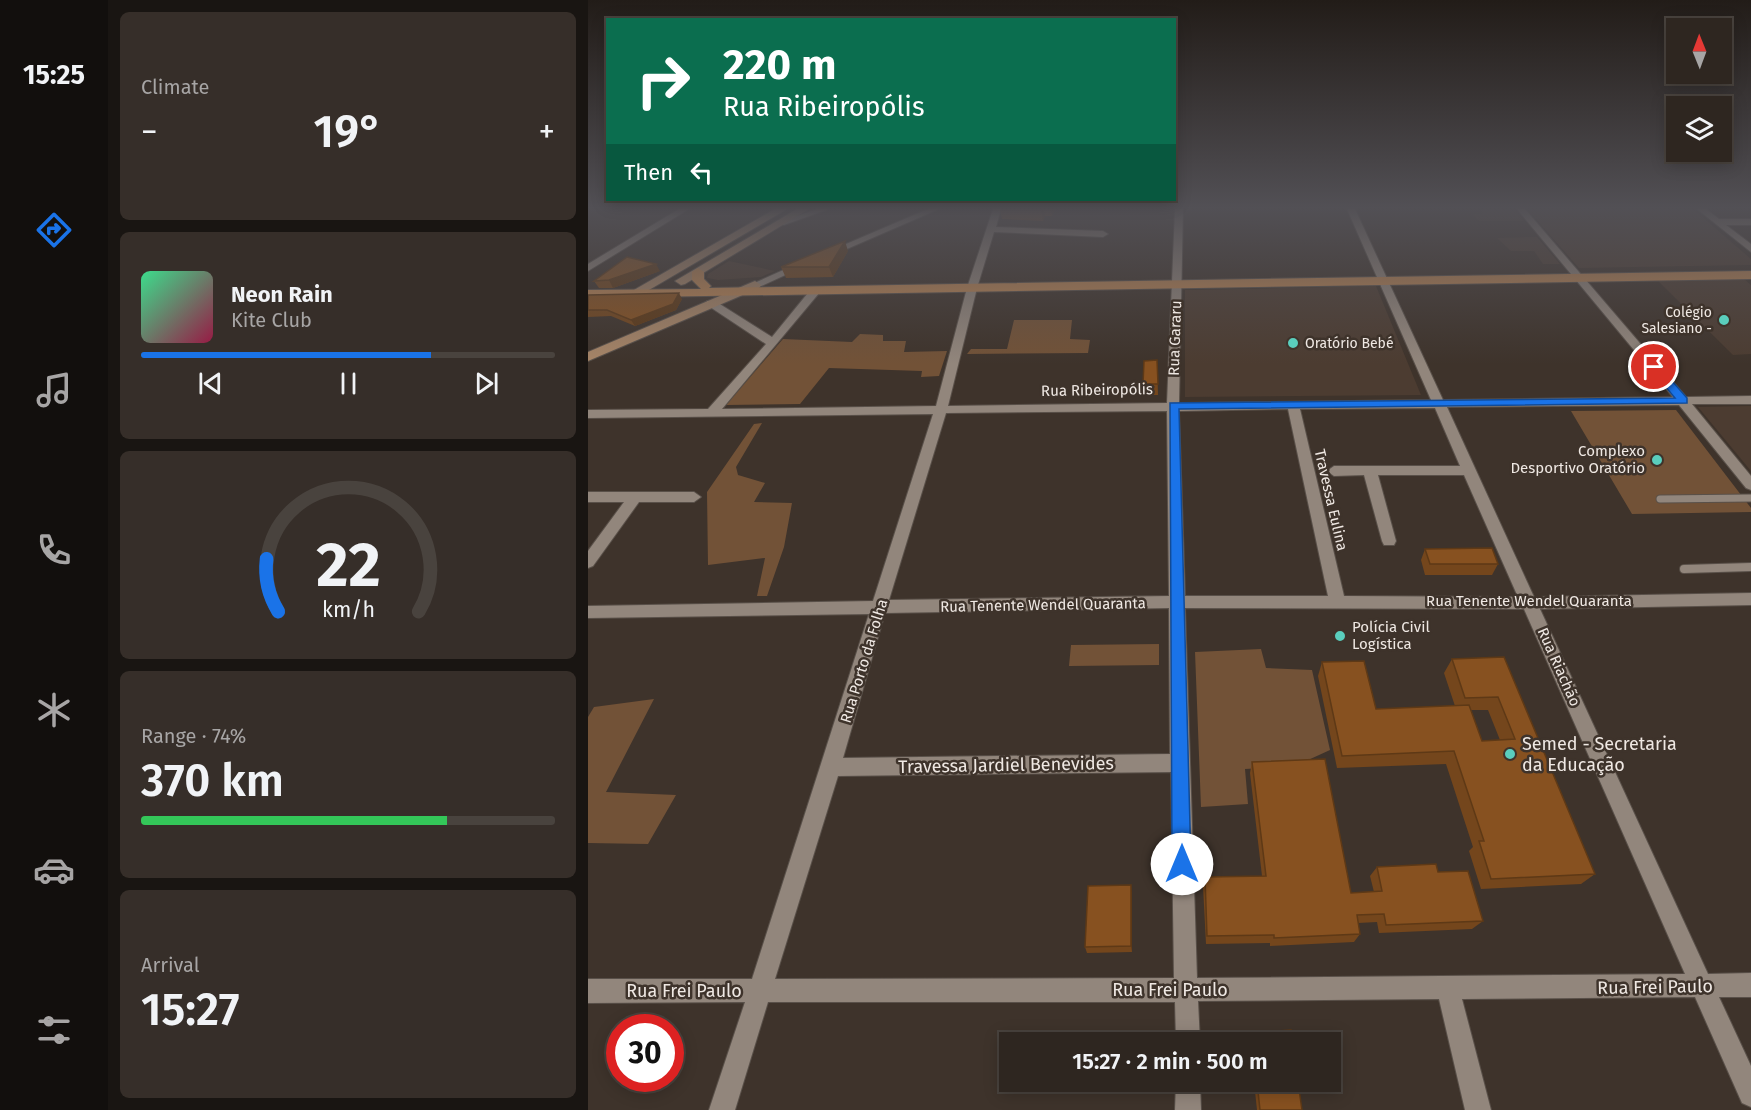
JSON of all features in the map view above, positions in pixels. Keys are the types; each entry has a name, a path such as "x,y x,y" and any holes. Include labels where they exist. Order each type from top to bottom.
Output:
{"main road":[{"path":"639,290 691,261"},
{"path":"658,293 717,261"},
{"path":"588,357 710,294 755,285 974,285 1382,279 1751,270"},
{"path":"698,272 698,280 710,294"},
{"path":"1577,275 1751,275"},
{"path":"737,292 755,285"},
{"path":"588,288 710,294 974,285"},
{"path":"588,294 671,286 710,294"}],"street":[{"name":"Rua Porto da Folha","path":"722,1110 831,767 913,492 941,409 981,261"},
{"name":"Rua Gararu","path":"1178,261 1173,406 1182,763 1182,864 1188,1032"},
{"name":"Rua Riachão","path":"1374,261 1531,603 1751,1094"},
{"path":"1565,261 1751,486"},
{"path":"755,285 808,262"},
{"path":"712,412 816,290"},
{"path":"710,294 773,343"},
{"name":"Rua Ribeiropólis","path":"588,414 1751,400"},
{"name":"Travessa Eulina","path":"1293,405 1337,602"},
{"path":"1334,471 1468,470"},
{"path":"1370,471 1389,541"},
{"path":"588,497 694,497"},
{"path":"588,562 635,497"},
{"name":"Rua Tenente Wendel Quaranta","path":"588,612 1178,602 1531,603 1751,599"},
{"name":"Travessa Jardiel Benevides","path":"831,767 1182,763"},
{"name":"Rua Frei Paulo","path":"588,991 1187,990 1751,985"},
{"path":"1448,988 1478,1110"},
{"path":"1188,1092 1188,1110"}],"lane":[{"path":"1660,500 1751,498"},
{"path":"1684,569 1751,567"}],"shaded area":[{"path":"729,261 775,271 761,277 718,280 707,278 708,274"},
{"path":"1541,261 1557,261 1560,264 1543,264"},
{"path":"1573,261 1751,261 1751,265 1579,268"},
{"name":"Colégio Salesiano -","path":"1744,279 1751,285 1751,354 1733,355 1657,280"},
{"name":"Oratório Bebé","path":"1376,286 1421,395 1185,397 1185,290"},
{"path":"1014,320 1072,320 1070,339 1090,340 1088,353 967,354 971,349 1007,349"},
{"path":"860,334 883,335 883,341 906,341 904,352 947,351 939,376 921,377 922,371 829,368 800,404 726,405 783,339 852,342"},
{"path":"1751,406 1751,471 1698,407"},
{"name":"Complexo Desportivo Oratório","path":"1676,410 1751,508 1751,512 1632,514 1571,411"},
{"path":"762,423 736,467 738,475 765,483 754,502 792,503 784,547 767,596 757,596 765,558 708,565 707,492 754,424"},
{"path":"1159,644 1159,665 1069,666 1071,645"},
{"path":"1261,649 1266,668 1312,670 1330,750 1295,766 1245,769 1248,804 1201,807 1195,652"},
{"path":"654,699 606,792 676,795 648,844 588,843 588,717 594,707"}],"building":[{"path":"622,261 643,261 656,264 609,280 594,281"},
{"path":"796,261 833,261 829,267 781,267"},
{"path":"679,293 673,304 631,320 607,310 588,310 588,295"},
{"path":"1157,360 1158,384 1143,384 1144,361"},
{"path":"1492,548 1498,564 1430,564 1425,549"},
{"path":"1504,657 1595,874 1491,879 1479,841 1484,841 1454,751 1342,756 1322,662 1364,661 1376,709 1469,705 1482,741 1515,739 1498,697 1465,698 1452,659"},
{"path":"1325,759 1351,893 1382,891 1377,867 1436,864 1438,872 1468,871 1483,921 1386,925 1384,914 1357,915 1360,934 1274,938 1274,935 1207,936 1205,877 1266,876 1252,762"},
{"path":"1131,885 1131,946 1085,947 1088,886"},
{"path":"1291,1030 1291,1032 1265,1032"},
{"path":"1258,1092 1299,1092 1302,1110 1260,1110"}],"place":[{"name":"Colégio Salesiano -","path":"1724,320"},
{"name":"Oratório Bebé","path":"1293,343"},
{"name":"Complexo Desportivo Oratório","path":"1657,460"},
{"name":"Polícia Civil Logística","path":"1340,636"},
{"name":"Semed - Secretaria da Educação","path":"1510,754"}],"route":[{"path":"1182,864 1182,763 1173,406 1683,401 1654,367"}]}
